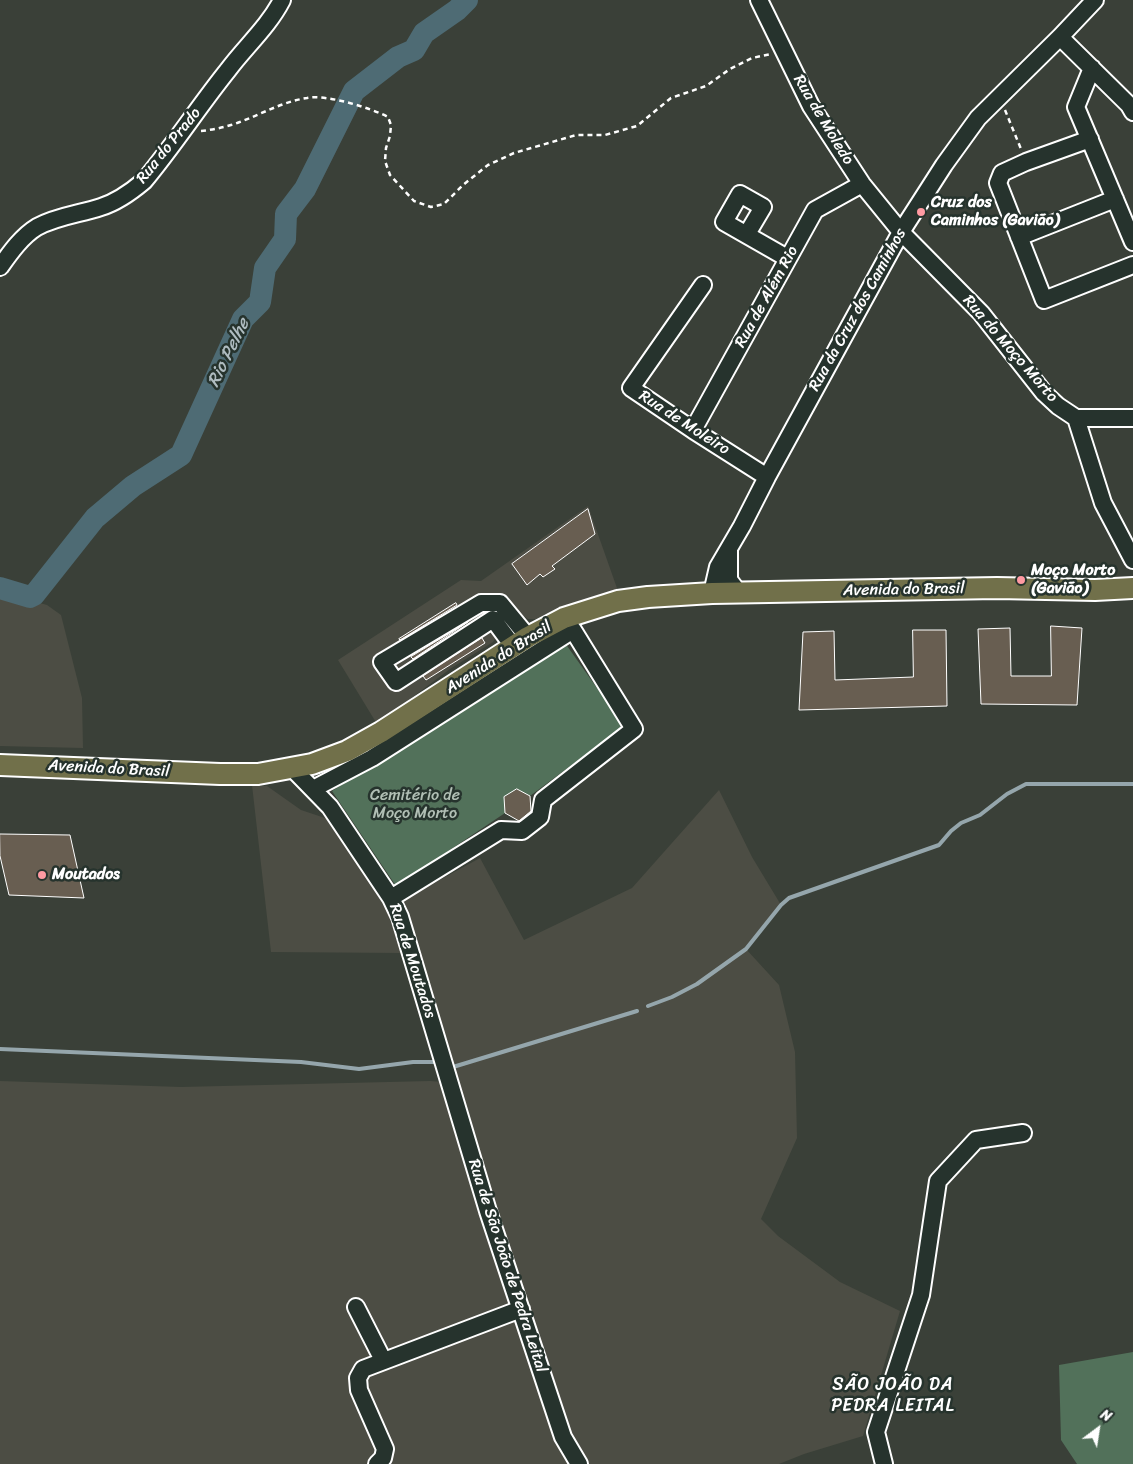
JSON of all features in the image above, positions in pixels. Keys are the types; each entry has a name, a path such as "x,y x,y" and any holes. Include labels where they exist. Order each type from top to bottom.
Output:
{"main road":[{"name":"Avenida do Brasil","path":"0,765 258,774 312,764 347,751 381,732 520,641 569,624 618,601 712,593 997,588 1095,590 1133,588"}],"street":[{"name":"Rua do Prado","path":"0,267 20,241 36,228 52,220 101,207 136,188 151,172 233,63 268,24 282,0"},
{"name":"Rua de Moledo","path":"759,0 811,106 862,184 901,232"},
{"name":"Rua da Cruz dos Caminhos","path":"712,593 718,567 901,232 966,133 1095,0"},
{"path":"1060,37 1132,106"},
{"path":"1092,68 1076,107 1133,242"},
{"path":"1090,139 1026,162 1002,173 998,183 1044,300 1133,265"},
{"name":"Rua de Além Rio","path":"693,430 815,210 862,184"},
{"path":"1019,237 1115,199"},
{"name":"Rua do Moço Morto","path":"901,232 981,313 1044,393 1058,406 1076,418"},
{"path":"747,234 788,258"},
{"name":"Rua de Moleiro","path":"703,285 631,388 766,477"},
{"path":"1133,418 1076,418 1103,503 1133,560"},
{"name":"Rua da Cruz dos Caminhos","path":"728,550 729,580 739,593"},
{"path":"500,602 520,641 494,619 396,682 382,662 481,603 500,602"},
{"path":"313,789 372,758 569,624 634,729 543,800 540,817 522,831 501,830 391,898"},
{"name":"Rua de Moutados","path":"293,769 330,807 391,898 400,917 445,1065"},
{"name":"Rua de São João de Pedra Leital","path":"445,1065 488,1211 520,1309 563,1437 579,1464"},
{"path":"884,1464 876,1432 921,1295 938,1181 976,1140 1023,1132"},
{"path":"356,1307 383,1360"},
{"path":"377,1464 383,1458 385,1449 359,1390 358,1378 364,1369 383,1360 520,1309"}],"path":[{"path":"180,134 231,125 309,97 330,99 377,111 388,117 391,125 385,161 390,175 414,201 430,208 444,204 462,185 488,166 514,153 576,135 605,135 637,126 671,98 692,89 706,86 730,69 752,58 785,52"},
{"path":"1000,96 1026,162"}],"shaded area":[{"path":"588,506 618,591 564,607 536,619 528,619 522,615 496,632 493,642 450,669 377,724 338,660 461,580 481,581"},
{"path":"0,592 47,605 61,615 82,698 83,748 0,746"},
{"path":"252,785 267,786 301,810 328,819 368,873 397,928 403,953 271,952"},
{"path":"719,790 752,857 781,905 746,949 779,985 795,1052 797,1138 761,1219 778,1236 840,1282 900,1311 863,1436 804,1454 779,1464 0,1464 0,1081 181,1087 430,1081 457,1083 403,900 480,858 524,940 632,888"}],"green space":[{"name":"Cemitério de Moço Morto","path":"565,643 624,726 530,796 531,818 524,823 505,813 396,886 332,791"},
{"path":"1133,1352 1133,1464 1077,1464 1061,1440 1059,1365"}],"building":[{"path":"588,509 595,534 552,566 555,569 543,577 540,574 527,585 512,564"},
{"path":"456,603 457,605 399,639"},
{"path":"468,622 413,659 411,657"},
{"path":"1051,626 1082,628 1077,705 981,704 978,629 1010,628 1011,676 1051,676"},
{"path":"913,630 946,630 947,706 799,710 803,632 834,631 835,680 913,677"},
{"path":"482,638 485,643 426,680 423,676"},
{"path":"517,789 530,796 531,811 519,821 505,813 504,797"},
{"name":"Moutados","path":"0,834 70,835 84,898 9,895 0,856"}],"waterway":[{"name":"Rio Pelhe","path":"0,588 30,597 34,595 95,518 133,486 181,455 243,319 260,302 265,268 285,239 286,214 305,189 354,91 398,57 414,50 424,33 457,10 467,0"},
{"path":"648,1006 672,997 697,984 746,949 781,905 789,898 939,845 961,823 980,815 1007,794 1026,784 1133,784"},
{"path":"453,1067 637,1011"},
{"path":"0,1049 301,1062 359,1069 413,1062 435,1062"}],"place":[{"name":"Cruz dos Caminhos (Gavião)","path":"921,212"},
{"name":"Moço Morto (Gavião)","path":"1021,580"},
{"name":"Moutados","path":"42,875"}],"district":[{"name":"SÃO JOÃO DA PEDRA LEITAL","path":"893,1395"}]}
